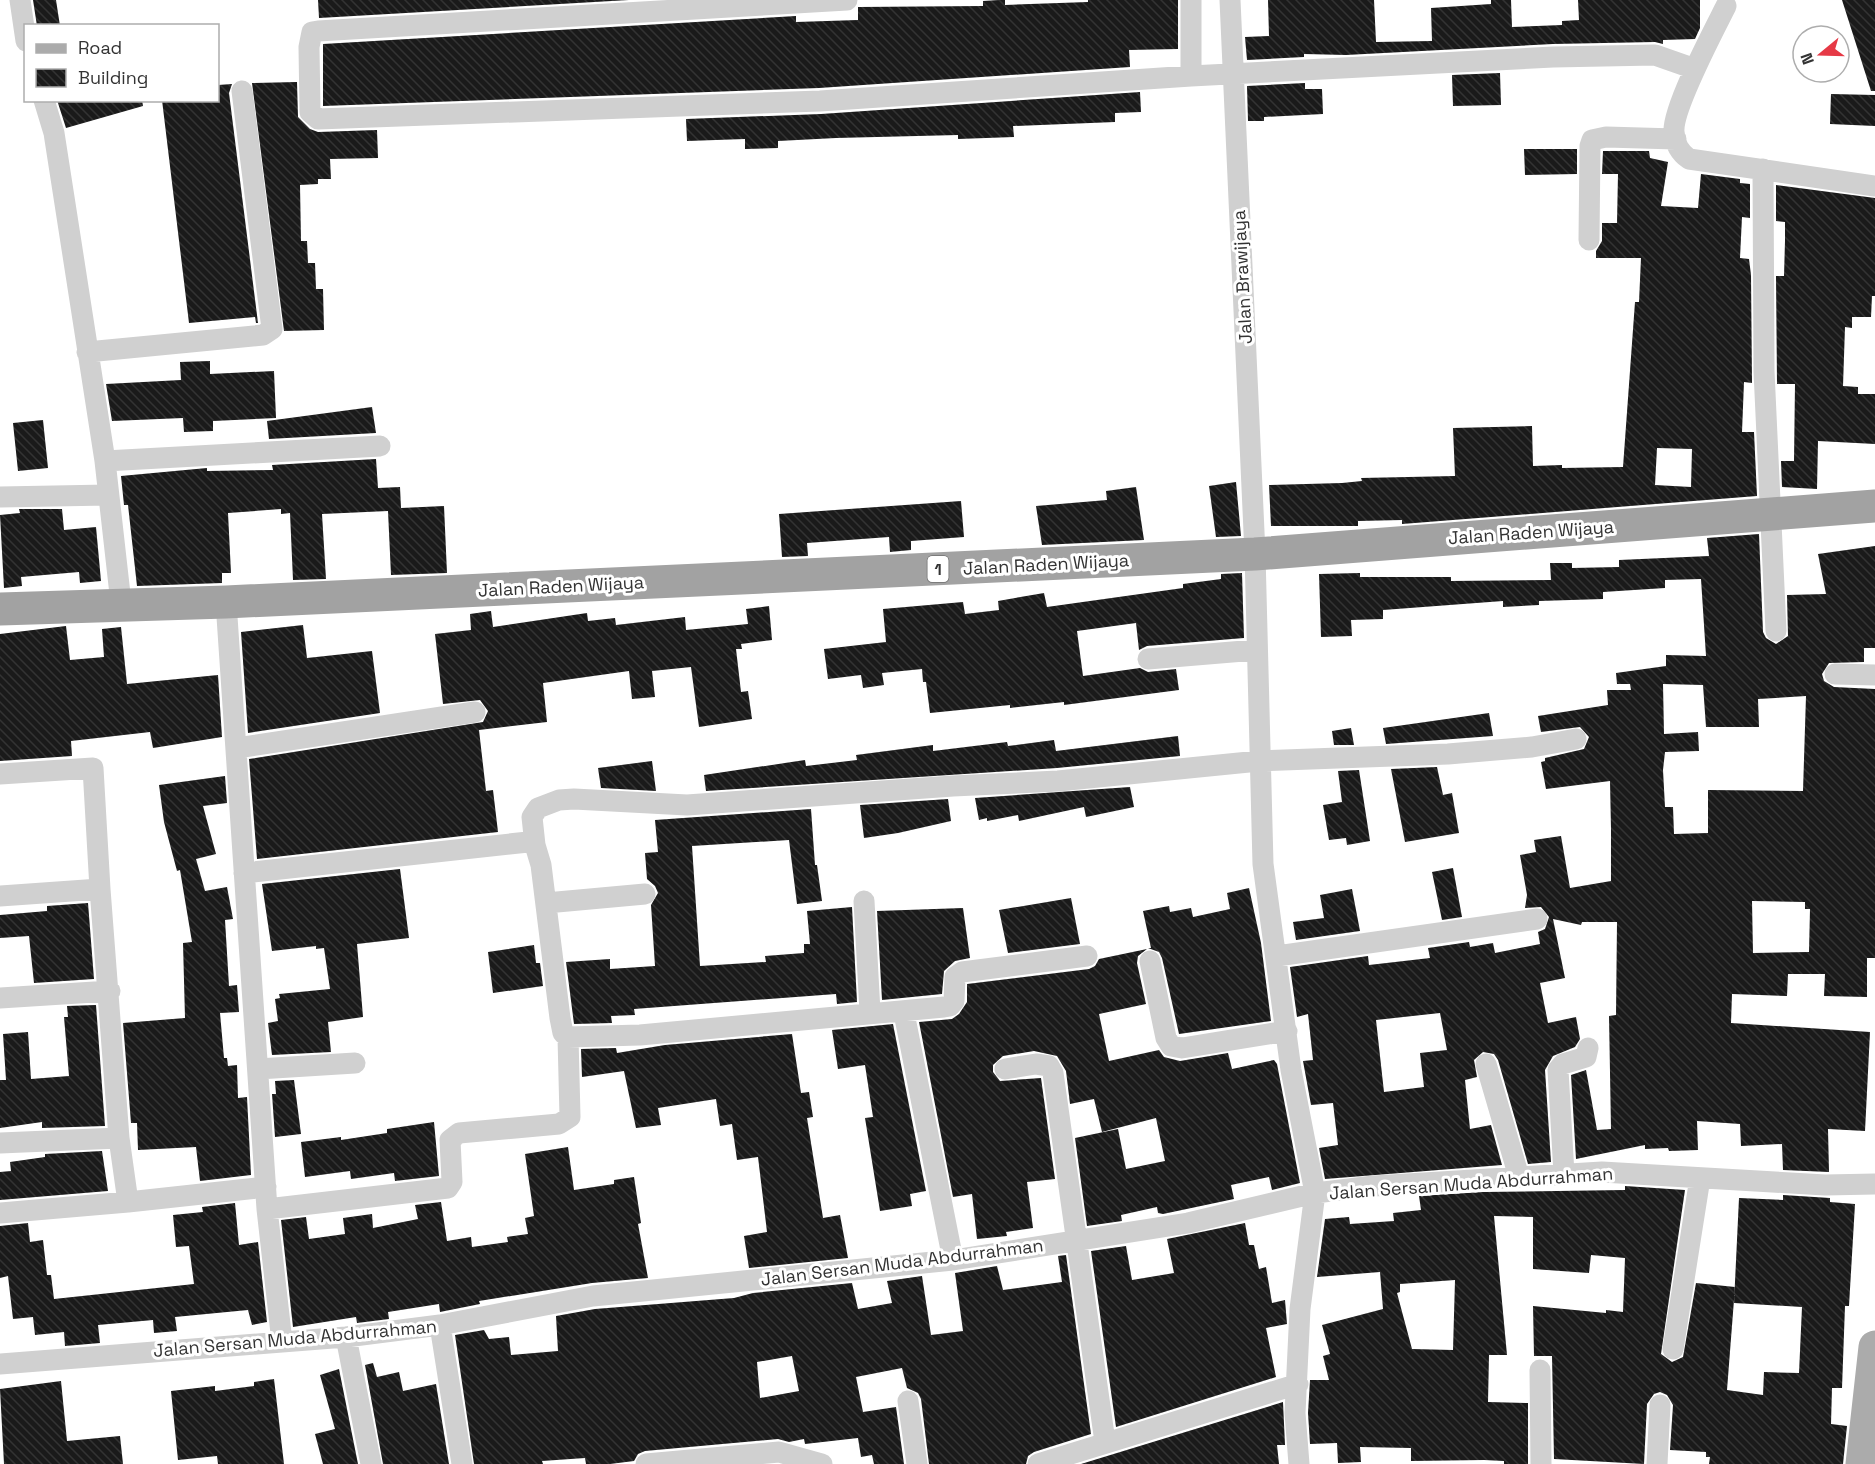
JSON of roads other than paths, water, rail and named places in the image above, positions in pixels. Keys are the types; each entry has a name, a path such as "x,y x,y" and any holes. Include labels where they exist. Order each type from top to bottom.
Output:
{"highway":[{"name":"Jalan Raden Wijaya","path":"0,609 121,603 226,602 1255,554 1875,506"}],"main road":[{"path":"1862,1464 1875,1347"}],"street":[{"path":"20,0 24,27"},
{"path":"847,0 318,31 312,33 309,47 310,112 318,119 820,101 1191,76 1233,76 1553,57 1655,55 1695,69"},
{"path":"1191,0 1191,76"},
{"name":"Jalan Brawijaya","path":"1230,0 1255,554 1259,761 1264,874 1291,1070 1315,1193 1300,1309 1295,1413 1299,1464"},
{"path":"1726,6 1695,69 1673,130 1678,150 1689,159 1875,186"},
{"path":"87,352 263,335 272,329 242,91"},
{"path":"45,102 55,140 105,461 121,603"},
{"path":"1589,240 1590,146 1592,140 1596,137 1676,140"},
{"path":"1763,169 1764,371 1776,631"},
{"path":"105,461 380,446"},
{"path":"0,497 108,495"},
{"path":"226,602 267,1209 282,1342"},
{"path":"1148,659 1256,650"},
{"path":"1835,674 1875,675"},
{"path":"237,748 476,712"},
{"path":"1087,957 963,972 955,977 954,1001 950,1006 904,1013 870,1012 640,1035 568,1037 563,1033 560,1018 541,865 535,845 532,817 538,808 559,800 687,805 1058,781 1259,761 1448,754 1532,747 1576,739"},
{"path":"0,774 93,768 99,889 110,992 119,1138 128,1202"},
{"path":"244,873 528,842 535,845"},
{"path":"0,896 99,889"},
{"path":"546,903 645,894"},
{"path":"864,901 870,1012"},
{"path":"1277,956 1537,919"},
{"path":"1150,961 1166,1038 1171,1046 1182,1048 1287,1031"},
{"path":"0,998 110,992"},
{"path":"904,1013 953,1260"},
{"path":"267,1209 448,1188 452,1182 450,1140 459,1133 559,1124 570,1117 568,1037"},
{"path":"1564,1174 1558,1070 1563,1064 1586,1057 1588,1048"},
{"path":"258,1069 355,1063"},
{"path":"1005,1069 1036,1064 1049,1066 1053,1073 1105,1442"},
{"path":"1486,1064 1518,1177"},
{"path":"0,1143 119,1138"},
{"name":"Jalan Sersan Muda Abdurrahman","path":"0,1364 346,1337 440,1325 593,1296 953,1260 1188,1223 1315,1193 1374,1186 1602,1172 1825,1185 1875,1184"},
{"path":"1673,1349 1700,1178"},
{"path":"0,1213 266,1187"},
{"path":"440,1325 462,1464"},
{"path":"346,1337 371,1464"},
{"path":"1540,1370 1541,1464"},
{"path":"1038,1464 1298,1383"},
{"path":"908,1401 917,1464"},
{"path":"1657,1464 1660,1405"},
{"path":"646,1464 779,1452 822,1464"}]}
